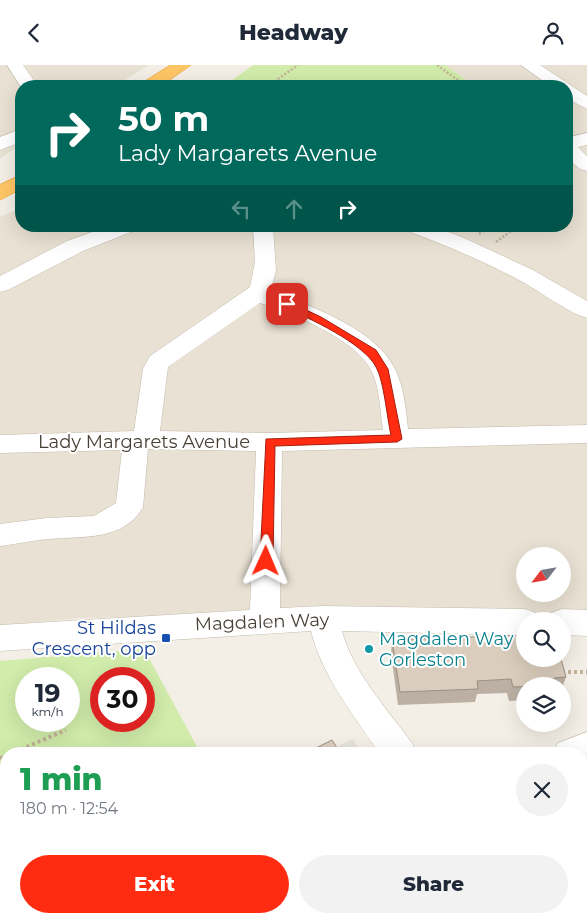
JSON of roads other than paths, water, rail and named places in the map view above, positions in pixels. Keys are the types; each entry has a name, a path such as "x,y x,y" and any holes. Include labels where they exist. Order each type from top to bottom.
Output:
{"highway":[{"path":"163,80 189,68"},
{"path":"177,80 189,68"},
{"path":"0,178 15,169"},
{"path":"0,194 15,185"}],"street":[{"path":"530,65 552,80"},
{"path":"0,74 17,67 26,80"},
{"path":"573,95 587,104"},
{"path":"0,144 15,138"},
{"path":"573,141 587,139"},
{"path":"573,155 587,165"},
{"path":"0,285 76,246 113,232"},
{"path":"0,535 54,528 85,529 110,522 129,507 141,440 159,362 257,295 263,288 265,277 263,232"},
{"path":"430,232 450,239 512,269 587,311"},
{"path":"257,295 287,304 318,319 372,352 383,369 397,439"},
{"name":"Lady Margarets Avenue","path":"0,444 141,440 269,442 587,434"},
{"path":"265,620 269,442"},
{"path":"323,618 331,649 359,695 395,747"},
{"name":"Magdalen Way","path":"0,637 323,618 516,622"},
{"path":"571,623 587,623"}],"place":[{"name":"St Hildas Crescent, opp","path":"166,638"},
{"name":"Magdalen Way Gorleston","path":"369,649"}]}
